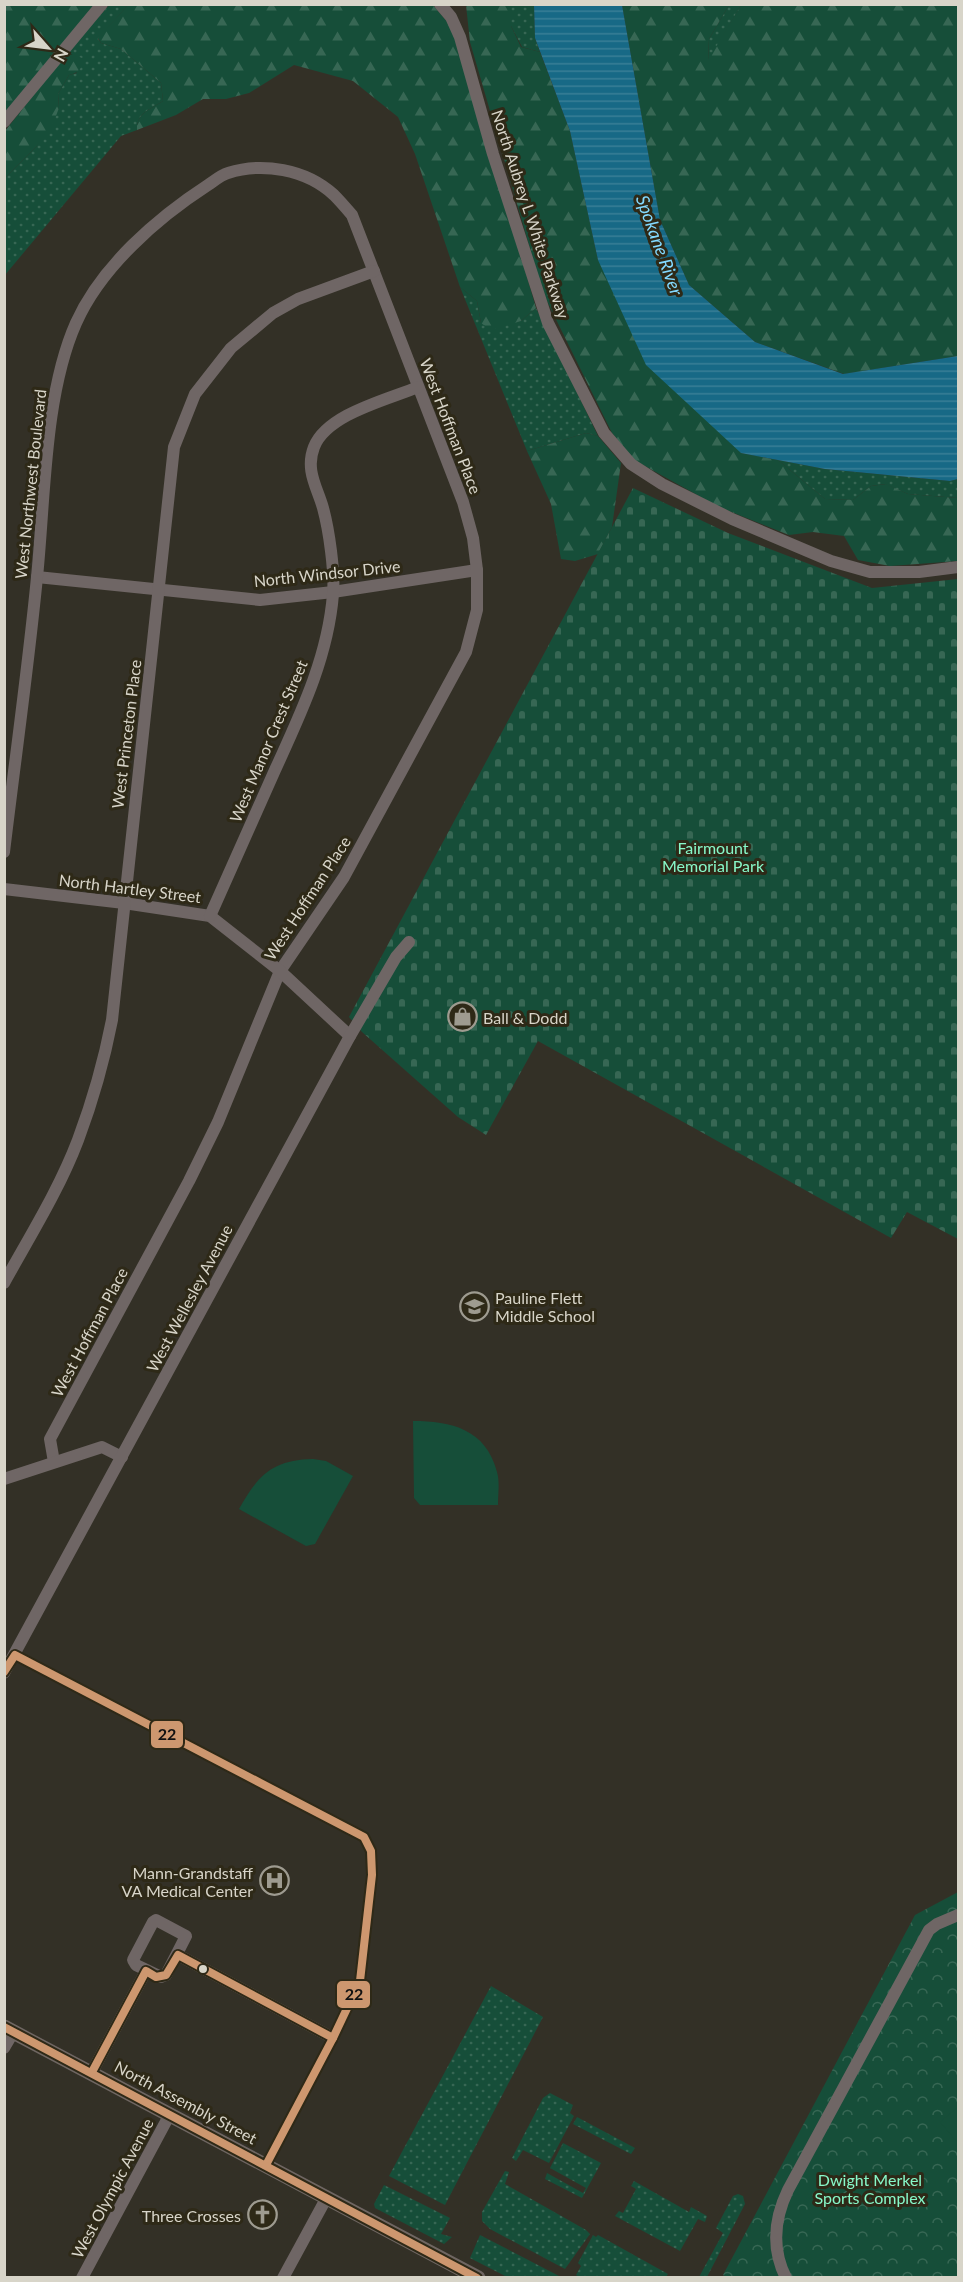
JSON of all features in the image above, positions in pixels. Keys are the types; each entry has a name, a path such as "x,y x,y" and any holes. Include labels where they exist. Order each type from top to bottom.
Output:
{"main road":[{"name":"North Assembly Street","path":"9,2029 478,2277"}],"street":[{"path":"4,122 102,4"},
{"name":"North Aubrey L White Parkway","path":"440,4 452,17 459,37 492,154 548,323 604,433 631,464 662,483 732,519 831,561 870,572 919,572 958,567"},
{"name":"West Northwest Boulevard","path":"4,852 37,577 50,433 61,365 75,324 96,286 152,226 189,197 226,173 266,166 303,176 332,193 352,215 374,271"},
{"name":"West Hoffman Place","path":"54,1462 50,1439 214,1132 280,970 344,877 466,652 477,610 477,570 473,538 463,502 374,271"},
{"name":"West Princeton Place","path":"4,1283 57,1187 78,1142 91,1104 112,1020 174,447 195,394 231,348 273,313 298,299 374,271"},
{"name":"West Manor Crest Street","path":"210,916 299,716 324,653 333,592 328,539 322,508 312,480 310,461 315,446 325,430 339,419 418,387"},
{"name":"North Windsor Drive","path":"37,577 260,600 333,592 477,570"},
{"name":"North Hartley Street","path":"4,889 210,916 280,970 350,1036"},
{"name":"West Wellesley Avenue","path":"4,1674 10,1652 122,1457 350,1036 396,957 409,942"},
{"path":"4,1479 102,1447 122,1457"},
{"path":"786,2277 778,2257 775,2227 785,2196 929,1930 958,1915"},
{"path":"156,1920 186,1936 178,1955 166,1976 156,1977 136,1965 133,1960 156,1920"},
{"path":"178,1955 333,2038"},
{"path":"92,2072 146,1971"},
{"path":"4,2048 9,2029"},
{"name":"West Olympic Avenue","path":"82,2277 170,2114"},
{"path":"283,2277 327,2197"}],"green space":[{"path":"5,5 97,5 5,116"},
{"path":"109,5 128,5 98,39 101,43 121,49 161,83 163,101 142,115 137,124 137,130 121,136 5,275 5,178 36,147 59,108 58,94 69,75 77,73 62,59"},
{"path":"128,5 433,5 449,24 464,60 536,308 521,321 491,330 481,323 477,301 460,287 415,154 398,117 353,81 294,65 249,93 226,99 203,99 176,115 137,130 137,124 142,115 163,101 161,83 121,49 101,43 98,38"},
{"path":"466,5 511,5 511,26 521,47 540,52 570,131 598,260 741,453 778,460 825,499 853,500 871,486 886,484 908,494 958,498 958,561 890,566 858,560 844,536 813,532 789,535 719,507 634,460 612,433 543,293 470,42"},
{"path":"511,5 534,5 535,38 540,52 522,47 511,26"},
{"path":"622,5 729,5 709,39 708,60 741,5 958,5 958,356 844,374 755,342 689,285 660,220"},
{"path":"729,5 741,5 708,62 709,39"},
{"path":"73,54 84,59 81,68 69,75 58,94 59,108 52,126 36,147 5,178 5,131 62,59"},
{"path":"460,287 477,301 481,323 521,321 536,308 598,436 586,433 527,451"},
{"path":"586,433 598,436 621,463 612,527 598,554 575,561 561,559 551,504 527,451"},
{"path":"778,460 825,469 950,481 958,479 958,498 908,494 885,484 871,486 853,500 825,499"},
{"name":"Fairmount Memorial Park","path":"633,488 728,533 872,588 958,579 958,1239 907,1212 891,1238 538,1041 486,1135 458,1117 362,1032 349,1017"},
{"path":"413,1421 453,1426 476,1437 492,1457 497,1472 498,1505 420,1505 414,1498"},
{"path":"313,1459 326,1461 353,1476 315,1544 306,1546 239,1509 253,1487 268,1472 287,1462"},
{"name":"Dwight Merkel Sports Complex","path":"958,1892 958,2277 728,2278 723,2275 915,1915"},
{"path":"491,1986 543,2017 445,2205 389,2176"},
{"path":"550,2093 573,2105 570,2113 574,2116 549,2163 523,2150 516,2161 512,2158 543,2098"},
{"path":"958,2107 958,2143 940,2122"},
{"path":"577,2117 635,2148 631,2154 573,2124"},
{"path":"563,2143 601,2163 582,2198 545,2179 547,2173 583,2193 586,2188 550,2168"},
{"path":"505,2171 509,2172 505,2184 590,2234 565,2269 490,2229 482,2221 482,2212"},
{"path":"634,2181 689,2212 691,2207 707,2216 705,2222 698,2219 680,2251 615,2216 619,2211 623,2213 636,2189 631,2186"},
{"path":"384,2185 450,2218 441,2234 452,2237 444,2244 375,2208 374,2204"},
{"path":"738,2194 743,2196 745,2204 707,2277 699,2277 723,2233 716,2228 733,2196"},
{"path":"480,2235 561,2277 507,2277 470,2258"},
{"path":"593,2235 596,2237 598,2235 668,2274 666,2277 581,2278 576,2275 581,2266 578,2263"}],"water":[{"name":"Spokane River","path":"534,5 622,5 660,220 689,285 755,342 843,374 958,356 958,479 950,481 825,469 741,453 646,365 598,260 570,131 535,38"}],"transit line":[{"name":"22","path":"4,1672 15,1655 364,1837 371,1851 372,1875 360,1981 333,2038 266,2165"},
{"name":"22","path":"92,2072 146,1971 156,1977 166,1975 178,1955 333,2038"},
{"name":"22","path":"4,2027 477,2278"}],"place":[{"name":"Ball & Dodd","path":"462,1017"},
{"name":"Pauline Flett Middle School","path":"474,1306"},
{"name":"Mann-Grandstaff VA Medical Center","path":"274,1881"},
{"name":"Three Crosses","path":"262,2215"}]}
